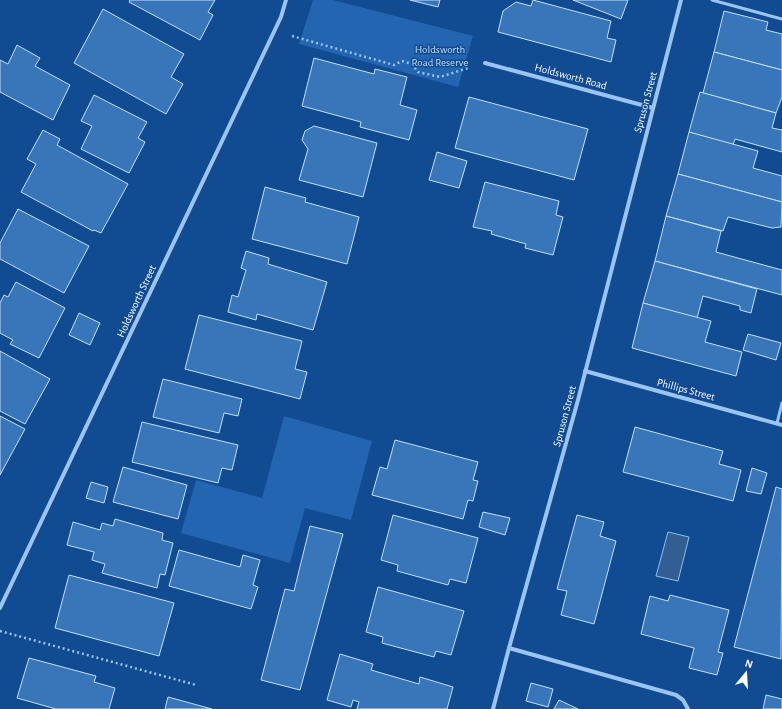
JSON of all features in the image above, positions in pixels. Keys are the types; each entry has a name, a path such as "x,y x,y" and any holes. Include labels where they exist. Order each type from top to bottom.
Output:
{"street":[{"name":"Holdsworth Street","path":"0,608 282,17 286,0"},
{"name":"Spruson Street","path":"492,709 585,371 681,0"},
{"name":"Holdsworth Road","path":"485,63 653,108"},
{"name":"Phillips Street","path":"585,371 782,425"},
{"path":"509,648 676,695 683,700 688,709"}],"lane":[{"path":"712,0 782,19"},
{"path":"777,423 782,403"}],"path":[{"path":"275,31 376,61 394,65 402,62 412,64 418,72 440,77 485,63"},
{"path":"0,630 196,685"}],"green space":[{"name":"Holdsworth Road Reserve","path":"313,0 333,0 473,36 458,87 299,44"},
{"path":"284,416 372,441 351,520 305,508 290,563 181,533 196,480 262,498"}],"shaded area":[{"path":"668,532 689,537 678,581 656,576"}],"building":[{"path":"130,0 215,0 208,12 213,15 200,40 129,2"},
{"path":"410,0 440,0 438,7"},
{"path":"533,0 611,21 607,38 616,40 611,62 498,32 503,11 516,2 531,6"},
{"path":"573,0 628,0 621,19"},
{"path":"103,9 184,54 171,77 183,84 166,114 74,63"},
{"path":"724,11 768,22 766,30 782,34 782,70 714,52"},
{"path":"17,45 40,58 35,66 70,85 53,120 0,92 0,60 8,64"},
{"path":"714,52 782,70 782,97 776,113 703,93"},
{"path":"314,58 374,74 375,69 407,77 400,105 417,110 409,140 360,127 361,122 302,106"},
{"path":"700,92 776,113 772,128 782,130 782,152 735,139 733,145 689,132"},
{"path":"94,95 147,122 138,138 145,142 129,173 81,149 92,126 81,121"},
{"path":"469,97 588,129 574,180 455,148"},
{"path":"314,126 377,143 363,197 299,180 308,149 302,140 305,131"},
{"path":"43,130 60,139 57,145 128,184 101,233 94,230 93,231 21,192 36,164 27,159"},
{"path":"689,132 758,151 753,168 782,176 782,202 678,174"},
{"path":"437,152 467,161 459,188 429,180"},
{"path":"678,174 782,202 781,227 772,228 728,217 723,231 666,216"},
{"path":"485,182 559,201 556,215 563,217 553,255 525,248 526,244 491,234 492,231 473,227"},
{"path":"265,187 306,198 305,202 359,217 347,264 252,239"},
{"path":"18,209 89,246 64,293 0,259 0,243"},
{"path":"666,216 721,231 716,252 782,270 782,295 655,261"},
{"path":"246,251 269,258 268,264 327,282 313,330 257,314 256,320 228,312 232,295 238,297 246,270 241,268"},
{"path":"655,261 757,289 751,313 740,310 740,306 703,296 697,318 643,303"},
{"path":"16,282 65,308 39,358 10,344 13,340 0,333 0,303 4,295 8,297"},
{"path":"643,303 711,321 705,342 742,352 736,376 632,348"},
{"path":"79,313 100,323 90,345 69,335"},
{"path":"199,315 302,341 295,369 307,372 300,399 185,369"},
{"path":"748,334 781,343 776,360 743,350"},
{"path":"0,351 50,379 25,424 0,411"},
{"path":"163,379 242,399 238,416 224,413 219,433 153,417"},
{"path":"0,416 25,429 0,475"},
{"path":"142,422 238,445 232,470 222,468 218,483 132,462"},
{"path":"635,427 723,451 719,464 741,470 733,501 623,472"},
{"path":"395,440 478,462 473,480 478,481 473,501 468,500 463,519 372,495 380,467 387,469"},
{"path":"123,467 187,485 178,519 113,502"},
{"path":"752,468 767,473 761,494 746,491"},
{"path":"91,482 108,487 104,503 86,498"},
{"path":"776,487 782,489 781,659 734,647"},
{"path":"483,512 510,518 505,535 479,527"},
{"path":"393,515 478,538 466,583 450,579 448,585 397,571 398,565 381,560"},
{"path":"577,515 604,522 600,536 616,541 594,624 561,615 567,591 557,589"},
{"path":"115,519 163,533 162,540 173,543 165,575 160,574 157,588 102,573 105,564 92,560 94,552 67,545 73,522 100,530 102,523 113,526"},
{"path":"310,526 343,534 300,690 261,680 285,589 294,591"},
{"path":"179,550 240,567 243,555 260,560 253,585 258,587 251,609 169,586"},
{"path":"69,575 174,603 159,656 55,628"},
{"path":"378,587 464,611 451,655 436,651 434,657 382,643 383,637 366,632"},
{"path":"670,595 729,610 718,652 723,653 717,675 689,668 694,648 641,634 650,596 668,601"},
{"path":"340,654 373,664 371,670 419,684 420,677 453,687 447,709 357,709 359,702 353,700 351,707 327,700"},
{"path":"29,658 96,676 94,682 115,688 109,709 56,709 17,698"},
{"path":"531,683 553,689 548,707 526,701"},
{"path":"766,695 782,699 782,709 763,709"},
{"path":"168,697 212,709 165,709"},
{"path":"559,700 578,709 554,709"}]}
